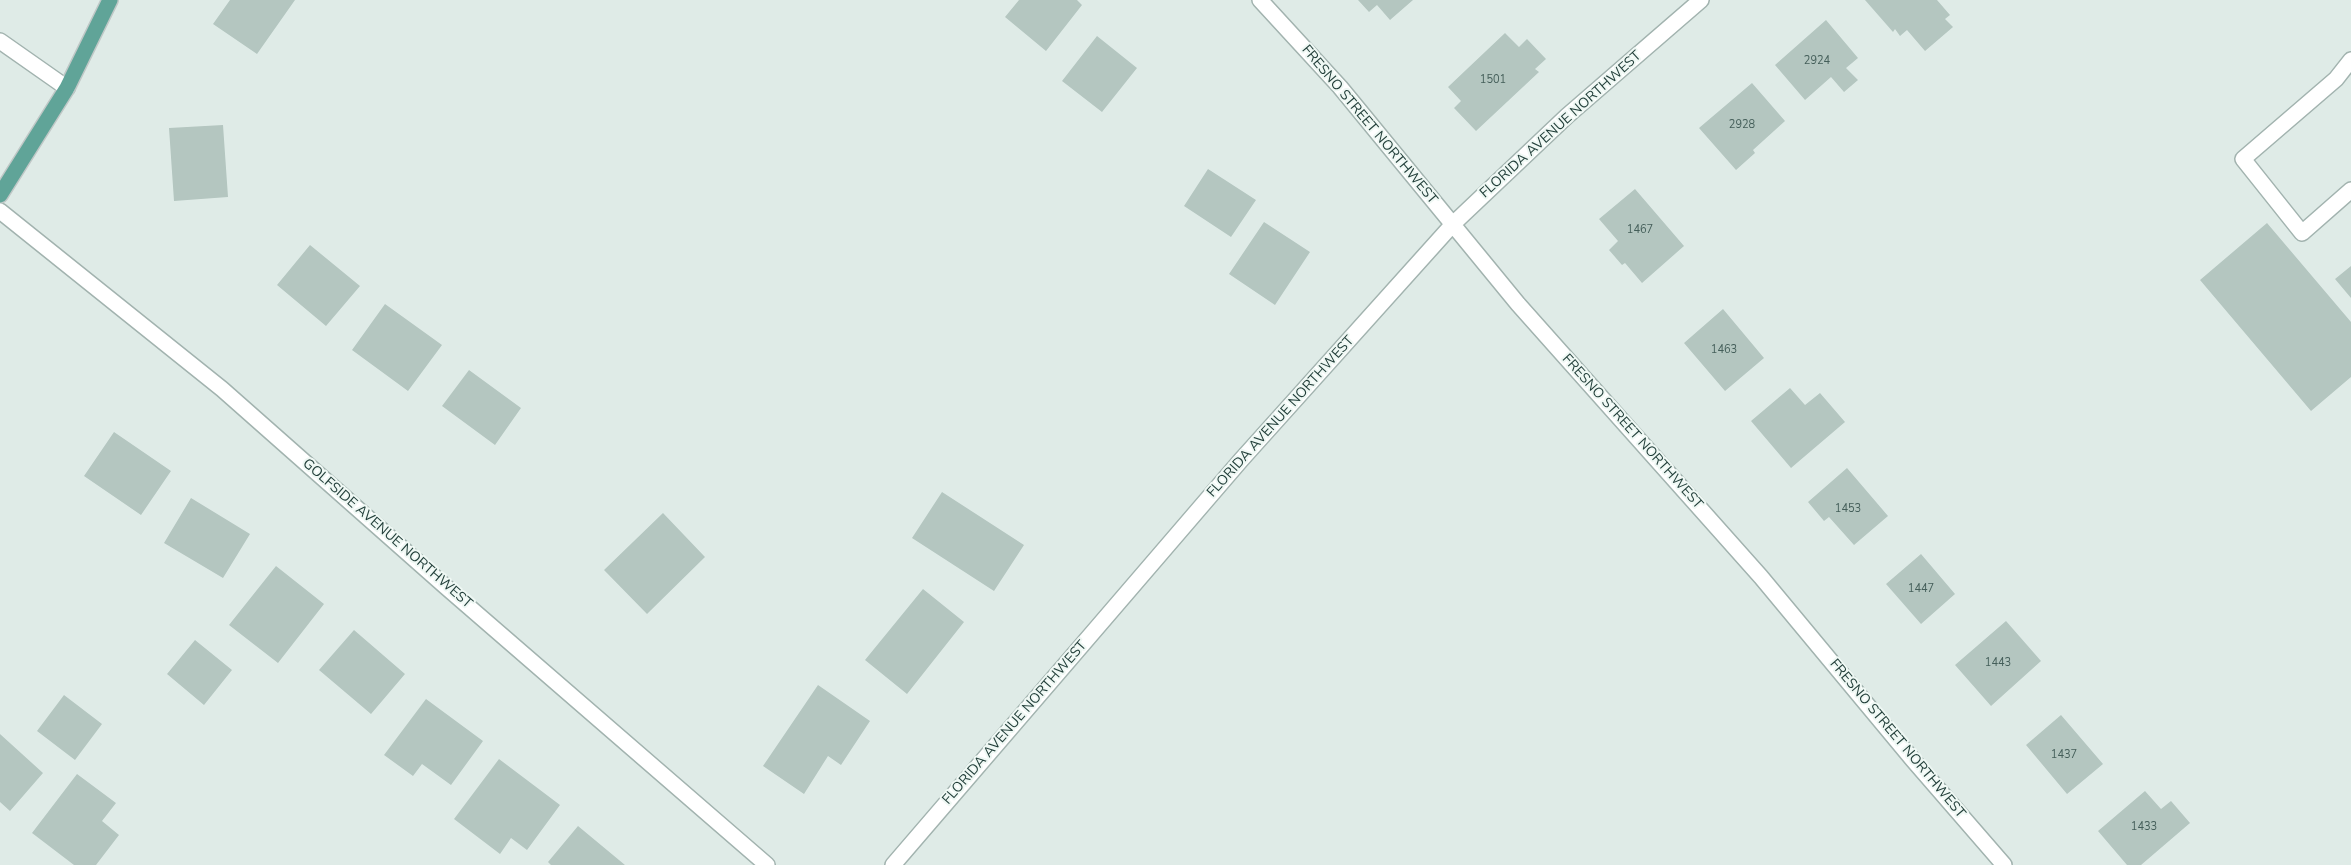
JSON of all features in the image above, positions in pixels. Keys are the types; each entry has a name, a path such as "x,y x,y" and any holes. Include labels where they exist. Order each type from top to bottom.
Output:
{"main road":[{"path":"0,195 67,88 110,0"}],"street":[{"name":"FRESNO STREET NORTHWEST","path":"1260,0 1340,86 1518,304 1761,576 1913,760 2004,865"},
{"name":"FLORIDA AVENUE NORTHWEST","path":"893,865 1241,460 1453,224 1567,116 1700,0"},
{"path":"0,41 67,88"},
{"path":"2351,60 2336,79 2243,159 2302,233 2351,190"},
{"name":"GOLFSIDE AVENUE NORTHWEST","path":"0,211 222,389 446,587 768,865"}],"building":[{"path":"230,0 295,0 257,54 213,24"},
{"path":"1019,0 1077,0 1082,5 1046,51 1005,17"},
{"path":"1358,0 1413,0 1390,20 1377,5 1369,12"},
{"path":"1865,0 1937,0 1950,15 1945,19 1953,27 1925,51 1907,30 1900,36 1895,29 1893,32"},
{"path":"1826,20 1858,58 1846,68 1858,80 1844,92 1831,77 1805,100 1775,65"},
{"path":"1505,33 1519,47 1527,39 1546,59 1535,69 1539,72 1476,131 1454,108 1461,101 1448,87"},
{"path":"1097,36 1137,68 1102,112 1062,81"},
{"path":"1752,83 1785,121 1753,150 1755,153 1736,170 1699,128"},
{"path":"223,125 228,197 174,201 169,128"},
{"path":"1208,169 1256,200 1231,237 1184,206"},
{"path":"1635,189 1684,246 1642,283 1625,263 1622,265 1609,250 1618,241 1599,219"},
{"path":"1264,222 1310,252 1275,305 1229,274"},
{"path":"2267,223 2351,322 2351,377 2311,411 2200,280"},
{"path":"310,245 360,286 326,326 277,285"},
{"path":"2351,266 2351,298 2335,279"},
{"path":"385,304 442,345 408,391 352,350"},
{"path":"1723,309 1764,358 1725,391 1684,343"},
{"path":"469,370 521,408 495,445 442,406"},
{"path":"1790,388 1805,405 1820,393 1845,422 1791,468 1751,421"},
{"path":"114,432 171,471 141,515 84,476"},
{"path":"1847,468 1888,516 1854,545 1829,517 1824,521 1808,502"},
{"path":"942,492 1024,545 994,591 912,538"},
{"path":"191,498 250,534 223,578 164,543"},
{"path":"663,513 705,557 647,614 604,570"},
{"path":"1921,554 1955,594 1921,624 1886,584"},
{"path":"276,566 324,604 278,663 229,625"},
{"path":"923,589 964,622 907,694 865,660"},
{"path":"2006,621 2041,661 1991,706 1955,665"},
{"path":"354,630 405,674 371,714 319,670"},
{"path":"195,640 232,670 204,705 167,674"},
{"path":"818,685 870,721 841,765 828,756 804,794 763,766"},
{"path":"64,695 102,724 75,760 37,731"},
{"path":"426,699 483,741 451,785 422,764 413,776 384,755"},
{"path":"2061,715 2103,764 2067,794 2026,745"},
{"path":"0,734 43,773 10,811 0,802"},
{"path":"499,759 560,805 527,850 511,838 500,854 454,819"},
{"path":"77,774 116,803 102,821 119,835 96,865 74,865 32,833"},
{"path":"2145,791 2161,809 2171,801 2190,823 2141,865 2127,865 2098,831"},
{"path":"578,826 625,865 551,865 548,862"}]}
